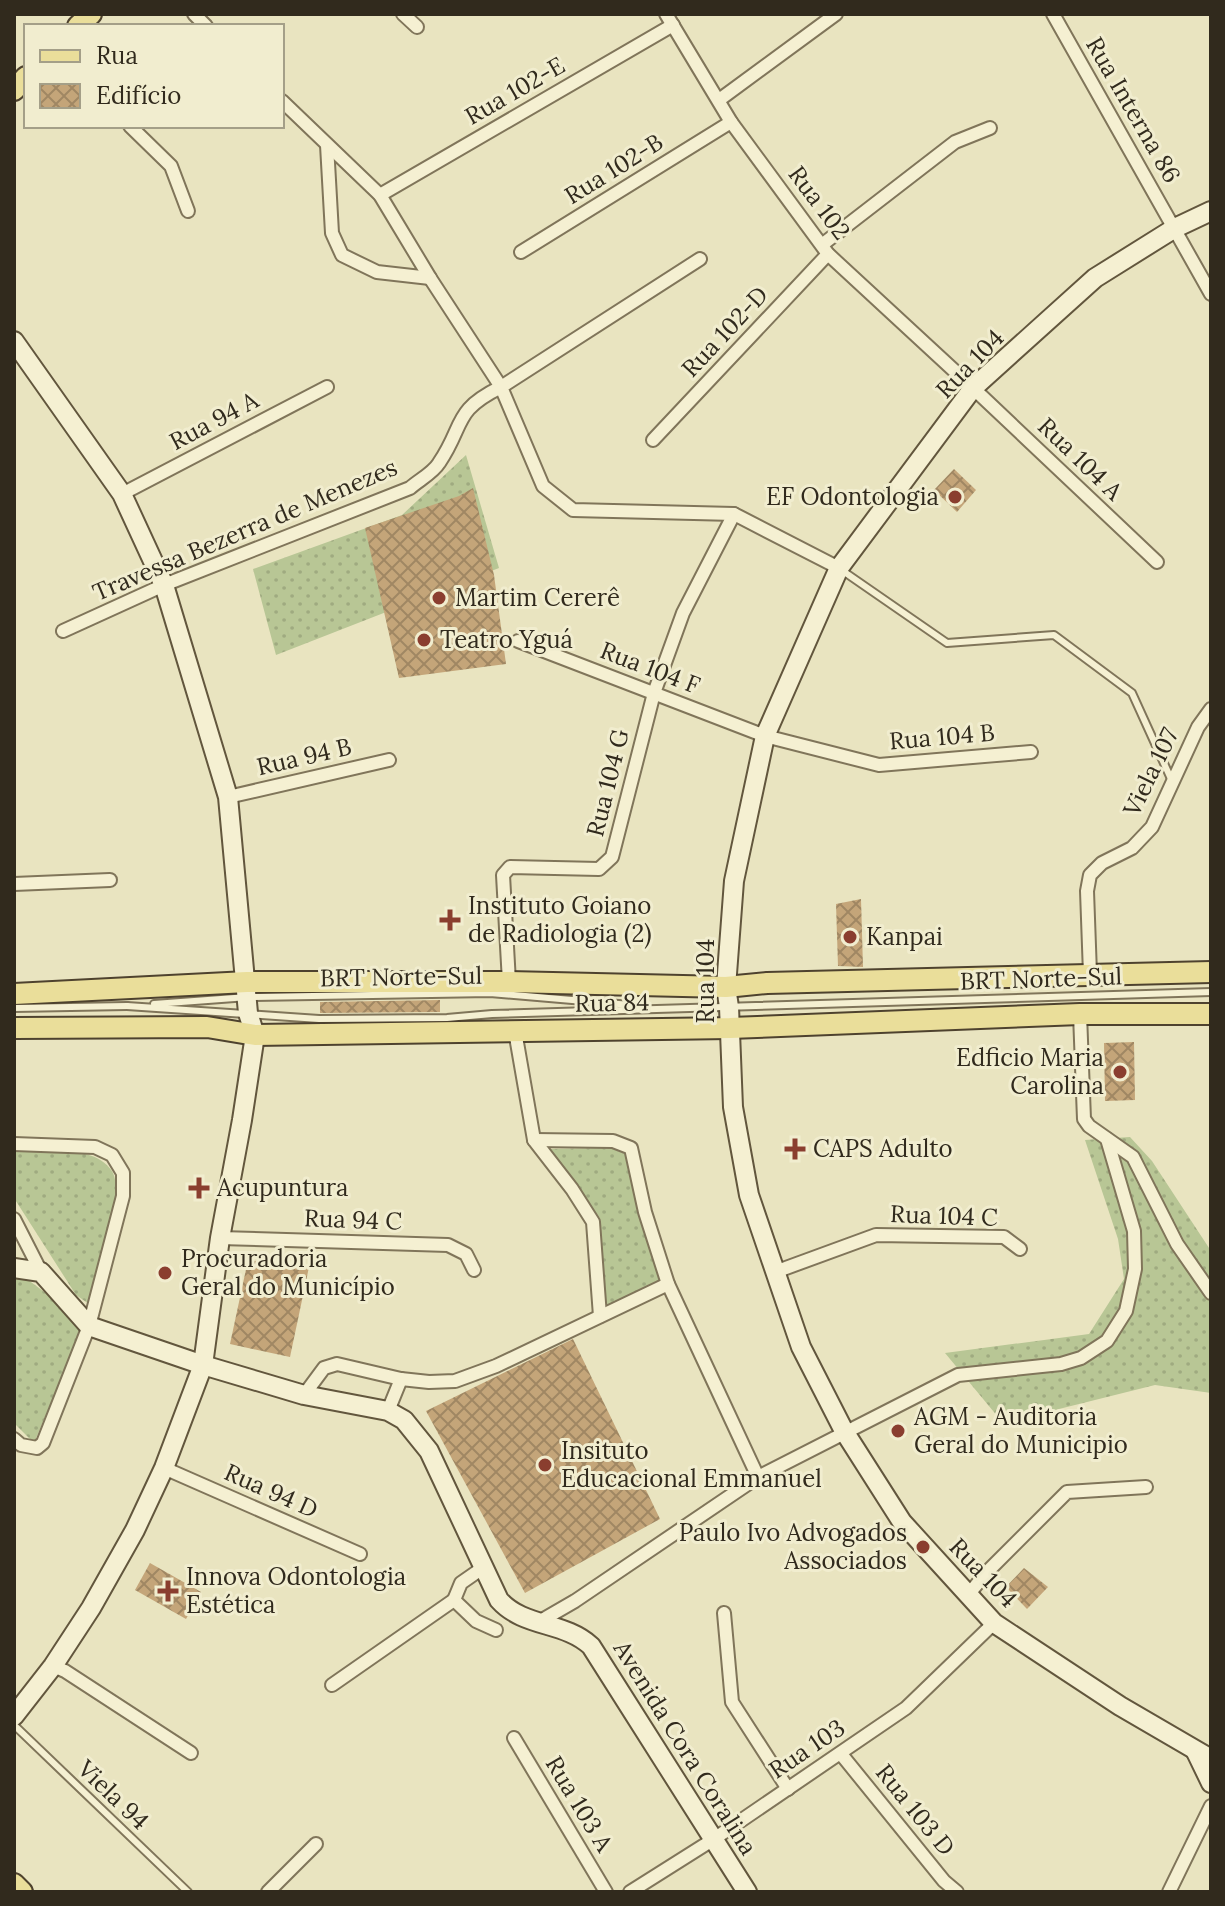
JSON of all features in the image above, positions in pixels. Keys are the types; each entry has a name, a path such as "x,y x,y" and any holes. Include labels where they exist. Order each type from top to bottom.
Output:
{"main road":[{"name":"Rua 84","path":"14,1028 207,1027 255,1035 515,1031 728,1007 767,983 1211,972"},
{"name":"Rua 84","path":"14,994 248,997 509,982 728,1007 1211,1014"},
{"path":"14,1884 22,1892"}],"street":[{"path":"403,14 417,27"},
{"path":"719,100 836,14"},
{"name":"Rua Interna 86","path":"1053,14 1175,228"},
{"name":"Rua 102","path":"669,20 731,122 826,249 973,388"},
{"name":"Rua 102-E","path":"380,195 669,20"},
{"path":"284,103 380,195 501,387 543,486 573,510 734,514 839,568"},
{"name":"Rua 102-B","path":"521,252 731,122"},
{"path":"132,128 171,166 188,211"},
{"name":"Rua 102-D","path":"653,440 826,249 955,142 990,128"},
{"path":"327,145 332,233 342,255 377,272 430,278"},
{"name":"Rua 104","path":"1211,211 1175,228 1095,278 973,388 839,568 765,736 734,881 728,1007 733,1107 746,1180 801,1347 844,1431 902,1522 994,1623 1120,1706 1204,1755 1211,1783"},
{"path":"1175,228 1211,294"},
{"name":"Travessa Bezerra de Menezes","path":"63,631 164,585 410,488 438,465 471,404 700,259"},
{"path":"14,341 122,494 164,585 228,797 248,997 255,1035 220,1238 203,1365 164,1468 135,1530 91,1608 53,1666 14,1716"},
{"name":"Rua 94 A","path":"122,494 327,387"},
{"name":"Rua 104 A","path":"973,388 1157,562"},
{"name":"Rua 104 G","path":"509,982 503,875 510,867 599,869 612,857 654,693 683,613 734,514"},
{"name":"Rua 104 F","path":"518,641 765,736"},
{"name":"Viela 107","path":"1090,974 1087,891 1090,875 1102,863 1132,848 1152,827 1198,727 1211,709"},
{"name":"Rua 104 B","path":"765,736 879,765 1031,752"},
{"name":"Rua 94 B","path":"228,797 389,760"},
{"path":"14,884 110,880"},
{"path":"1080,1014 1084,1119 1089,1126 1133,1157 1177,1244 1211,1293"},
{"path":"515,1031 534,1140 593,1222 600,1316"},
{"path":"537,1623 575,1601 758,1477 844,1431 958,1375 1061,1364 1081,1358 1107,1341 1126,1311 1135,1269 1134,1231 1107,1139"},
{"path":"534,1140 613,1141 631,1148 645,1212 668,1284 758,1477"},
{"path":"14,1144 95,1147 112,1155 123,1173 123,1196 89,1326 43,1443 37,1448 30,1448 14,1439"},
{"path":"14,1219 41,1272 89,1326 304,1395 388,1411 401,1379"},
{"name":"Rua 104 C","path":"775,1272 876,1235 1004,1237 1020,1249"},
{"name":"Rua 94 C","path":"220,1238 448,1245 466,1254 474,1270"},
{"path":"14,1268 41,1272"},
{"path":"304,1395 324,1368 337,1364 401,1379 455,1381 496,1366 668,1284"},
{"name":"Avenida Cora Coralina","path":"388,1411 404,1420 429,1451 499,1600 516,1616 579,1635 591,1646 747,1892"},
{"name":"Rua 94 D","path":"164,1468 360,1554"},
{"path":"968,1595 1067,1492 1146,1487"},
{"path":"332,1685 454,1600 461,1583 484,1567"},
{"path":"454,1600 476,1621 496,1630"},
{"path":"724,1613 732,1702 788,1789"},
{"name":"Rua 103","path":"630,1892 714,1839 906,1708 994,1623"},
{"path":"53,1666 191,1753"},
{"name":"Rua 103 A","path":"514,1738 606,1892"},
{"name":"Rua 103 D","path":"841,1754 944,1881 957,1892"},
{"path":"1169,1892 1211,1806"},
{"path":"268,1892 316,1844"}],"lane":[{"path":"839,568 947,643 1054,635 1132,693 1172,781"},
{"name":"BRT Norte-Sul","path":"14,1008 127,1006 248,997 334,1019 1211,992"},
{"name":"BRT Norte-Sul","path":"127,1006 248,997 490,993 676,1010"},
{"name":"Viela 94","path":"14,1725 188,1892"}],"green space":[{"path":"466,455 499,568 276,655 253,569 402,515"},
{"path":"1130,1137 1152,1161 1211,1251 1211,1393 1155,1385 1003,1423 945,1353 1089,1334 1124,1279 1118,1239 1085,1140"},
{"path":"600,1148 625,1154 659,1280 605,1308 600,1218 547,1149"},
{"path":"14,1151 80,1153 104,1162 112,1171 116,1202 89,1304 76,1295 14,1198"},
{"path":"16,1271 85,1322 34,1443 14,1423"}],"building":[{"name":"EF Odontologia","path":"954,469 976,490 957,512 934,490"},
{"name":"Martim Cererê","path":"473,488 494,575 506,664 399,678 365,528 459,496"},
{"name":"Kanpai","path":"861,899 863,967 838,966 836,904"},
{"path":"440,1000 440,1012 320,1013 320,1002"},
{"name":"Edficio Maria Carolina","path":"1134,1042 1135,1100 1105,1101 1104,1043"},
{"path":"248,1260 309,1267 290,1357 230,1344"},
{"name":"Insituto Educacional Emmanuel","path":"573,1339 660,1519 525,1593 426,1411"},
{"name":"Innova Odontologia Estética","path":"150,1563 201,1592 186,1619 135,1590"},
{"path":"1024,1568 1048,1587 1027,1609 1006,1587"}],"place":[{"name":"EF Odontologia","path":"955,497"},
{"name":"Martim Cererê","path":"439,598"},
{"name":"Teatro Yguá","path":"424,640"},
{"name":"Instituto Goiano de Radiologia (2)","path":"450,920"},
{"name":"Kanpai","path":"850,937"},
{"name":"Edficio Maria Carolina","path":"1120,1072"},
{"name":"CAPS Adulto","path":"795,1149"},
{"name":"Acupuntura","path":"199,1188"},
{"name":"Procuradoria Geral do Município","path":"165,1273"},
{"name":"AGM - Auditoria Geral do Municipio","path":"898,1431"},
{"name":"Insituto Educacional Emmanuel","path":"545,1465"},
{"name":"Paulo Ivo Advogados Associados","path":"923,1547"},
{"name":"Innova Odontologia Estética","path":"168,1591"}]}
